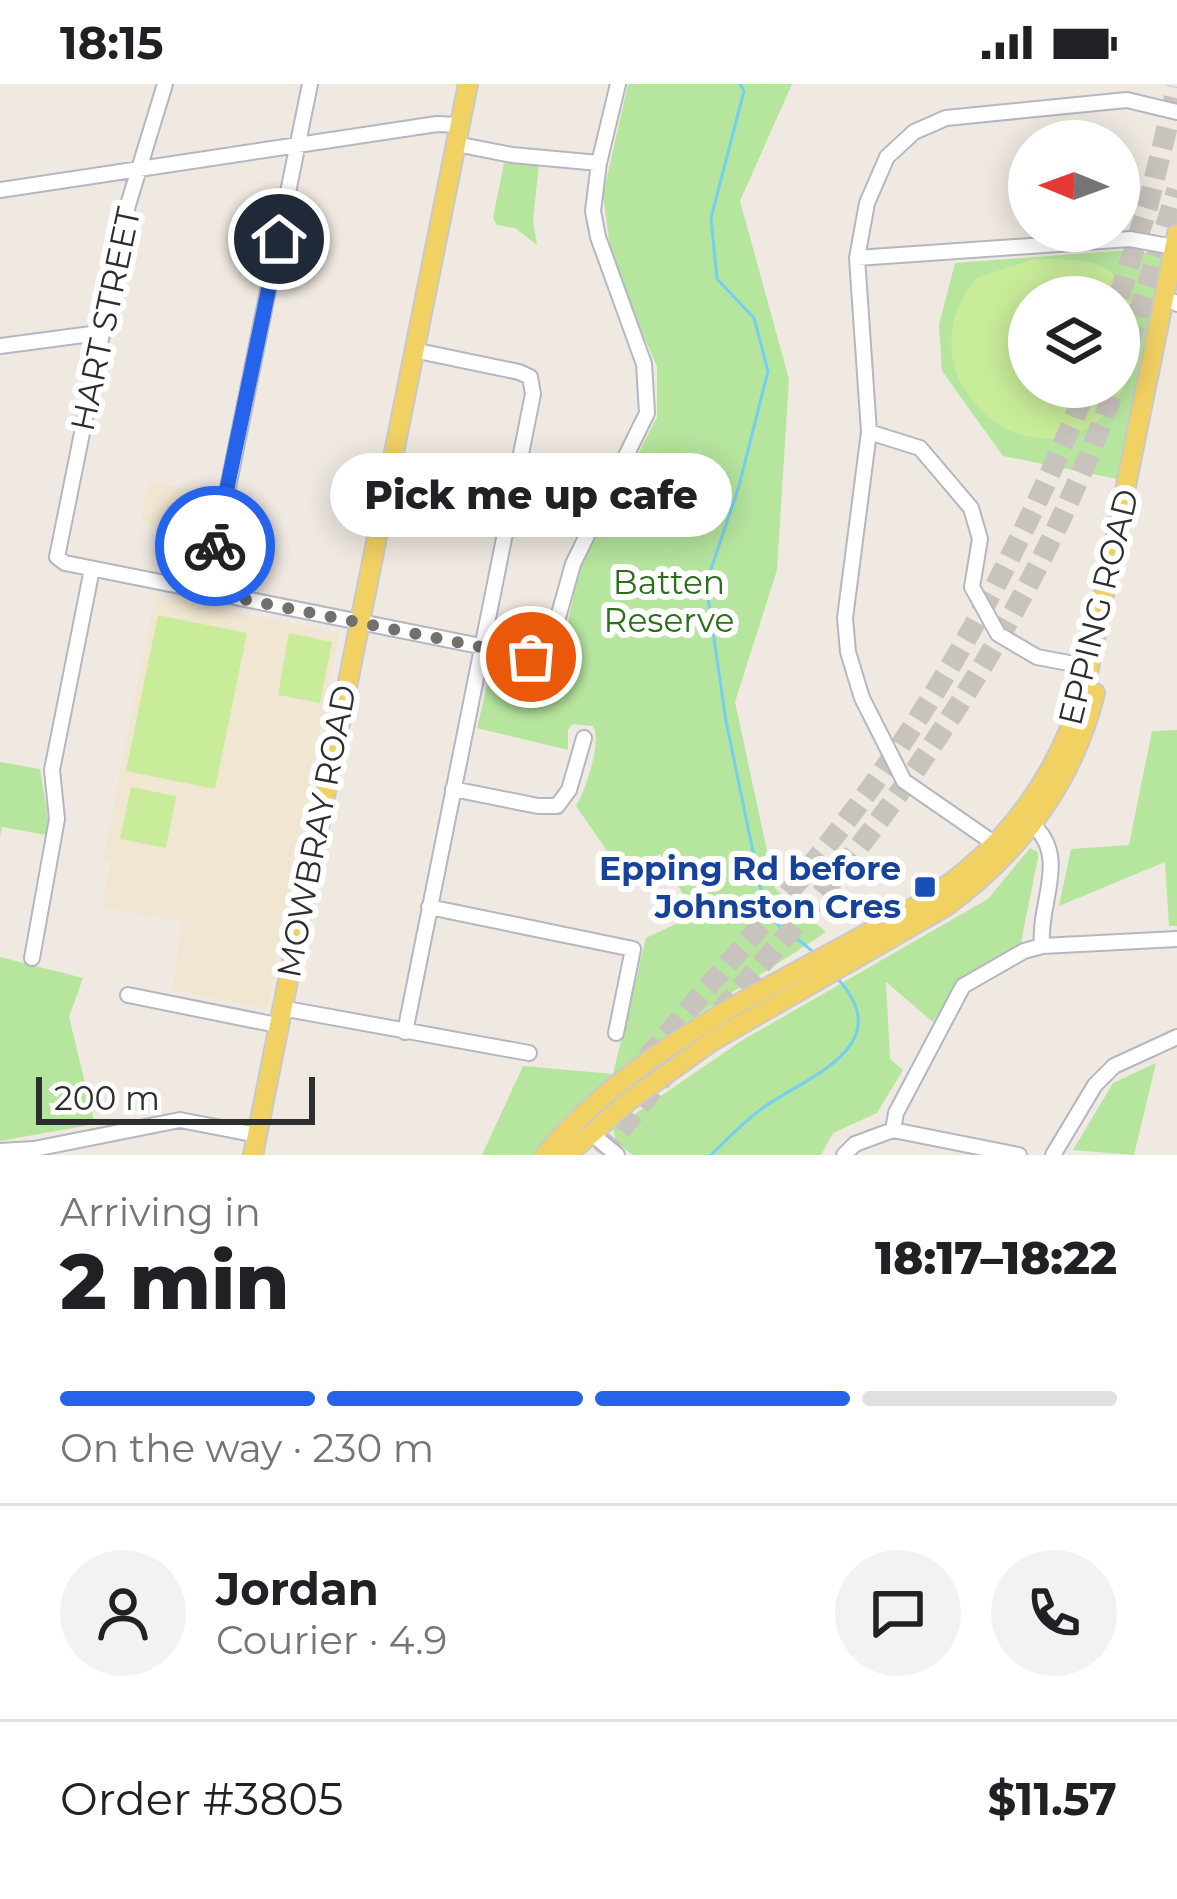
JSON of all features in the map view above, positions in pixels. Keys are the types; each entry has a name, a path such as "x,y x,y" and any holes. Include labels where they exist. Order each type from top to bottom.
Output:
{"main road":[{"name":"MOWBRAY ROAD","path":"253,1155 468,84"},
{"name":"EPPING ROAD","path":"544,1155 580,1140 657,1078 793,983 864,934 941,890 1026,820 1066,738 1090,667 1176,243"},
{"name":"EPPING ROAD","path":"793,983 884,942 981,881 1060,783 1088,720 1176,300"}],"street":[{"name":"HART STREET","path":"92,568 57,557 99,332 139,167 165,84"},
{"path":"207,592 310,84"},
{"path":"32,958 57,819 52,770 92,568 540,658 549,650 573,564 647,413 644,364 593,211 618,84"},
{"path":"994,844 904,781 853,678 845,618 869,432 857,258 867,203 887,157 914,132 946,118 1127,100 1177,112"},
{"path":"0,190 437,124 512,155 599,163"},
{"path":"857,258 1130,239 1176,243"},
{"path":"0,346 99,332"},
{"path":"405,1032 533,394 530,377 519,372 413,350"},
{"path":"869,432 920,448 971,508 980,539 972,587 998,634 1037,657 1090,667"},
{"path":"453,789 557,806 569,790 584,738"},
{"path":"1026,820 1047,838 1052,852 1042,946"},
{"path":"429,907 633,949 616,1033"},
{"path":"893,1130 896,1113 963,986 1024,951 1042,946 1177,940"},
{"path":"128,995 529,1053"},
{"path":"1053,1155 1114,1066 1177,1037"},
{"path":"0,1151 34,1149 180,1120 256,1135"},
{"path":"844,1155 855,1144 893,1130 1019,1155"},
{"path":"580,1140 617,1155"}],"shaded area":[{"path":"149,481 212,494 204,535 141,522"},
{"path":"155,596 339,633 267,1009 172,989 183,922 102,907 111,861 103,859"}],"green space":[{"name":"Batten Reserve","path":"628,84 792,84 740,201 789,379 777,570 735,702 775,888 826,932 633,1061 563,1121 534,1155 482,1155 523,1066 613,1074 646,938 695,915 660,854 625,877 576,806 594,754 593,726 573,724 568,729 568,750 477,728 492,664 546,670 562,654 578,572 657,417 657,367 612,262 603,195"},
{"path":"504,163 539,163 533,221 537,245 515,228 497,225 493,218"},
{"path":"1102,252 1162,256 1140,365 1140,276 1008,276 1008,408 1131,408 1117,479 1003,456 942,371 939,325 955,263"},
{"path":"1034,259 1099,265 1112,276 1008,276 1008,408 1111,408 1086,429 1053,439 1013,432 997,423 970,397 955,368 951,341 961,301 976,278"},
{"path":"158,615 247,633 215,789 126,771"},
{"path":"289,633 332,642 320,703 278,695"},
{"path":"1177,730 1177,926 1169,926 1165,862 1059,906 1071,849 1129,845 1152,731"},
{"path":"0,762 40,769 46,835 2,827 0,836"},
{"path":"131,787 176,796 166,848 120,839"},
{"path":"1030,848 1038,852 1038,858 1020,947 958,982 933,1022 886,982 890,1059 903,1070 877,1113 833,1133 821,1155 633,1155 617,1144 613,1129 741,1041 988,899"},
{"path":"0,957 83,978 69,1017 95,1124 0,1141"},
{"path":"1156,1063 1134,1155 1073,1150 1113,1083"}],"waterway":[{"path":"740,84 744,91 711,218 717,279 754,318 768,371 739,486 706,584 726,721 764,905 780,927 814,953"},
{"path":"711,1155 753,1115 820,1073 852,1042 858,1024 854,1002 837,978"}],"tunnel":[{"path":"1126,276 1177,87"},
{"path":"1140,308 1177,190"},
{"path":"589,1131 808,869 909,733 994,589 1078,408"},
{"path":"602,1155 860,846 947,723 1024,593 1107,408"}],"way so far":[{"path":"215,546 207,592 531,657"}],"place":[{"name":"Pick me up cafe","path":"531,657"},
{"name":"Epping Rd before Johnston Cres","path":"925,887"}],"route":[{"path":"215,546 279,239"}]}
